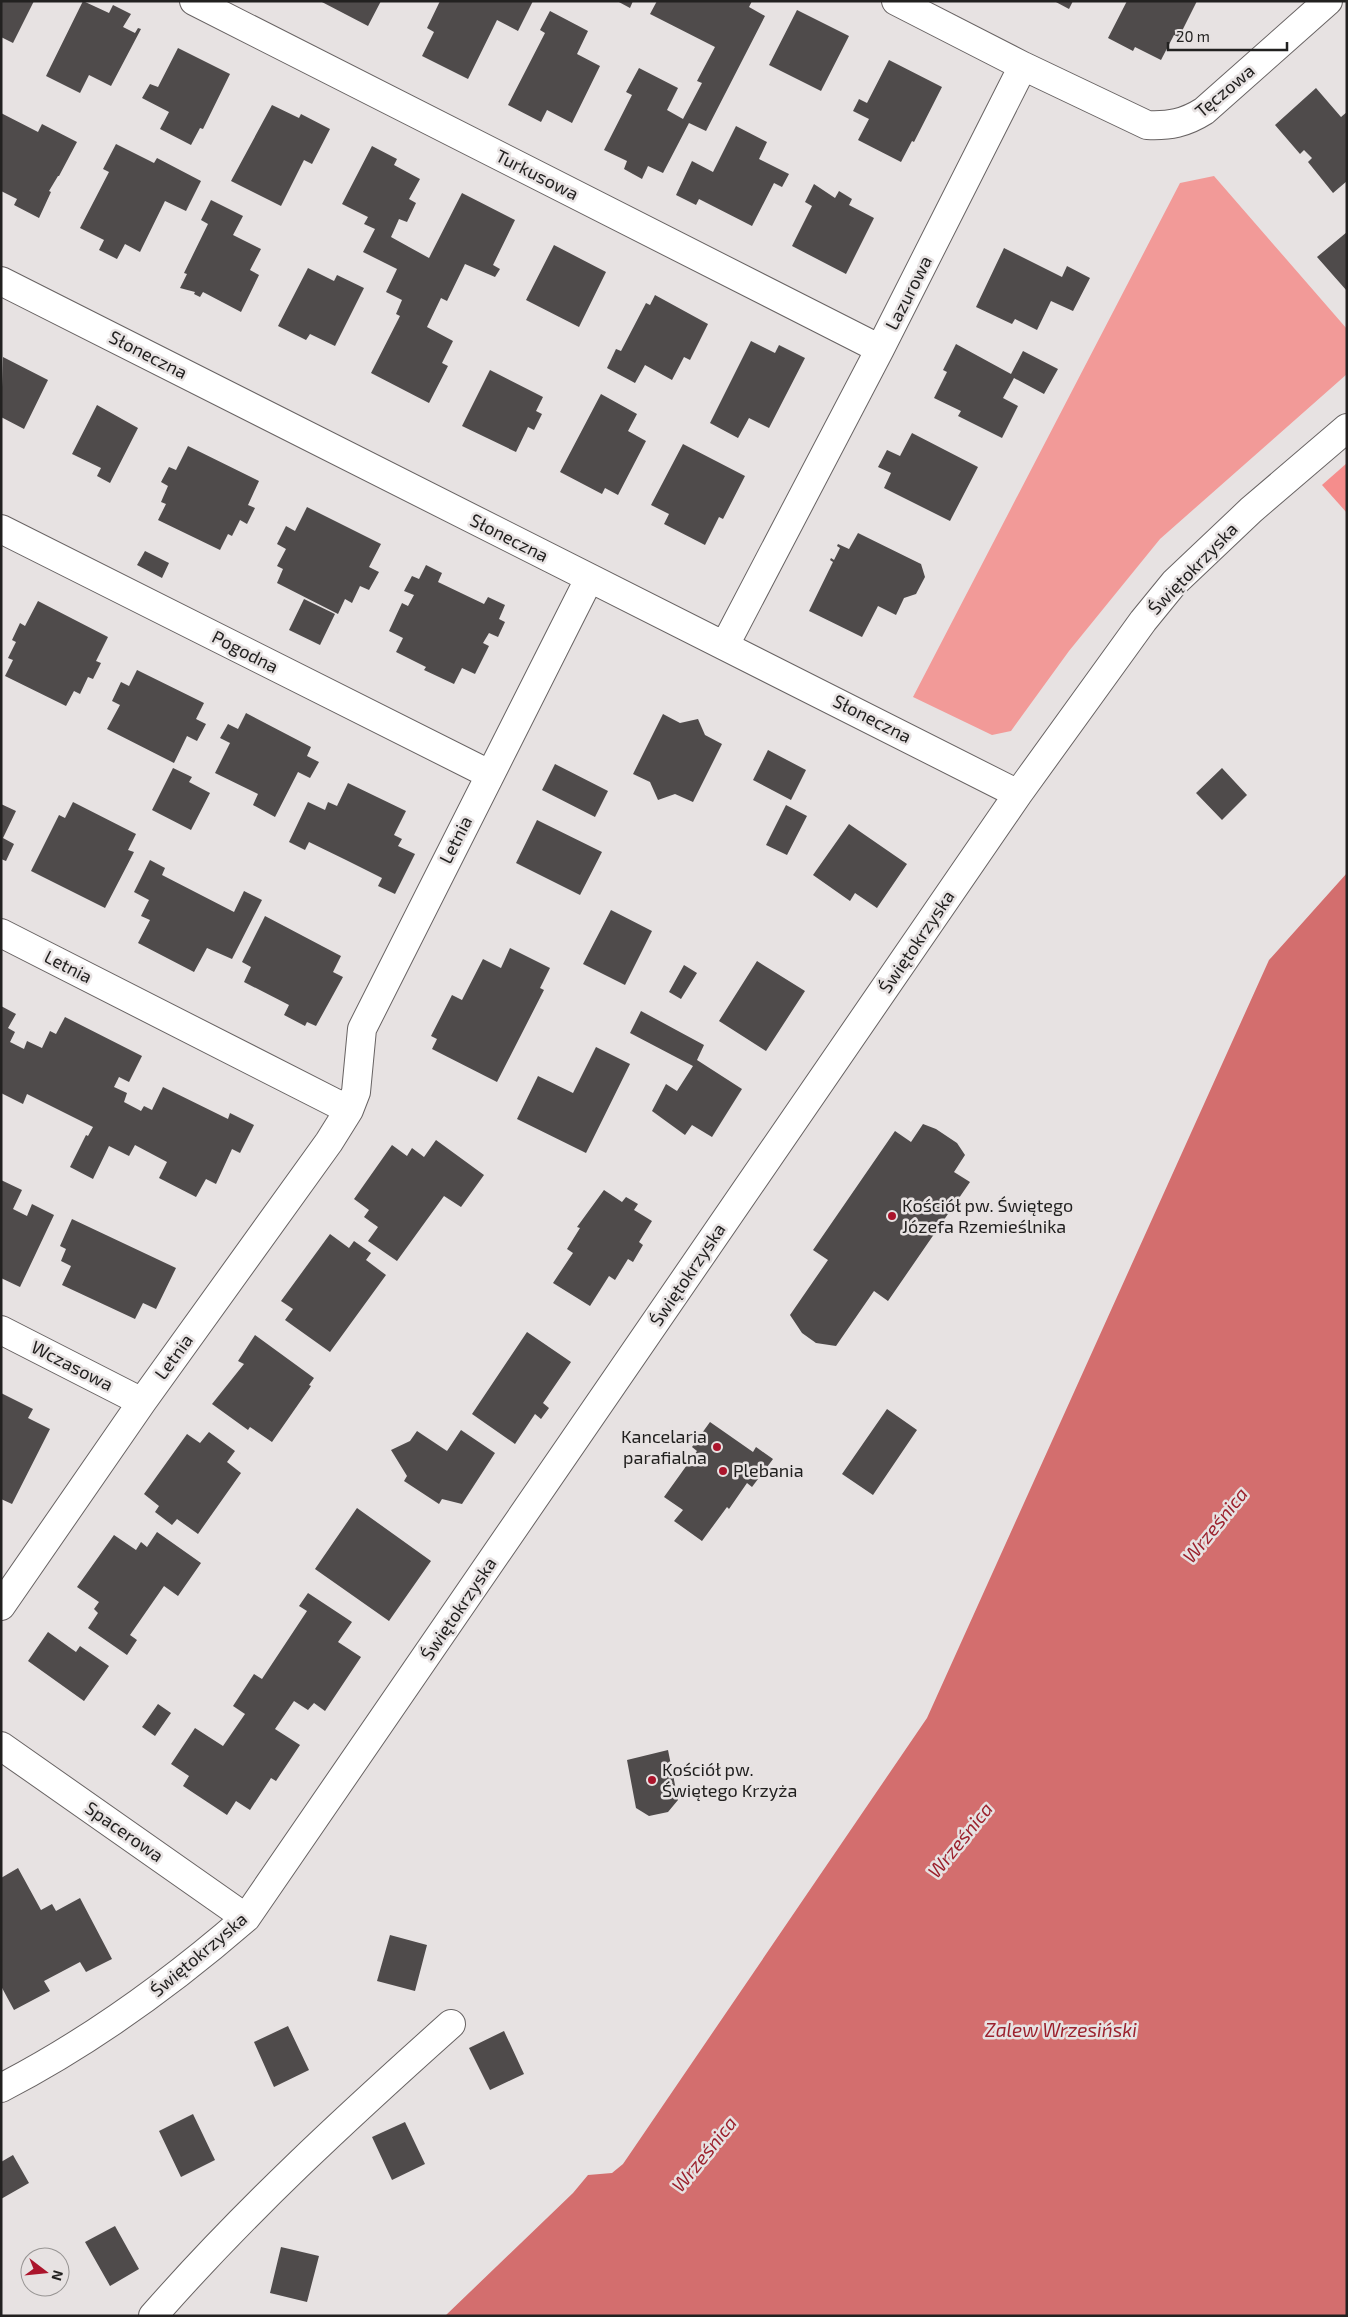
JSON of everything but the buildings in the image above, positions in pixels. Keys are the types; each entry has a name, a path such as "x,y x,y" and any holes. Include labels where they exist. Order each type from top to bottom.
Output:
{"street":[{"name":"Turkusowa","path":"194,1 880,349"},
{"path":"896,1 1023,66"},
{"name":"Tęczowa","path":"1023,66 1147,125 1166,126 1187,122 1204,111 1328,1"},
{"name":"Lazurowa","path":"725,645 880,349 1023,66"},
{"name":"Słoneczna","path":"1,281 1018,794"},
{"name":"Świętokrzyska","path":"1,2088 28,2074 148,1998 196,1962 246,1918 1018,794 1143,621 1174,583 1251,510 1347,428"},
{"name":"Pogodna","path":"1,530 489,774"},
{"name":"Letnia","path":"1,1606 142,1402 329,1142 349,1110 356,1092 362,1029 589,579"},
{"name":"Letnia","path":"1,933 349,1110"},
{"name":"Wczasowa","path":"1,1330 142,1402"},
{"name":"Spacerowa","path":"1,1746 246,1918"},
{"path":"153,2316 201,2261 331,2131 451,2024"}],"shaded area":[{"path":"1214,176 1347,329 1347,374 1160,539 1069,651 1011,731 992,735 913,697 1180,183"},
{"path":"1347,463 1347,513 1322,485"}],"water":[{"name":"Zalew Wrzesiński","path":"1347,873 1347,2315 445,2316 573,2193 588,2175 612,2173 623,2164 927,1718 1269,960"}],"place":[{"name":"Kościół pw. Świętego Józefa Rzemieślnika","path":"892,1216"},
{"name":"Kancelaria parafialna","path":"717,1447"},
{"name":"Plebania","path":"723,1471"},
{"name":"Kościół pw. Świętego Krzyża","path":"652,1780"}],"water label":[{"name":"Wrześnica","path":"1215,1525"},
{"name":"Wrześnica","path":"960,1840"},
{"name":"Wrześnica","path":"704,2154"}]}
